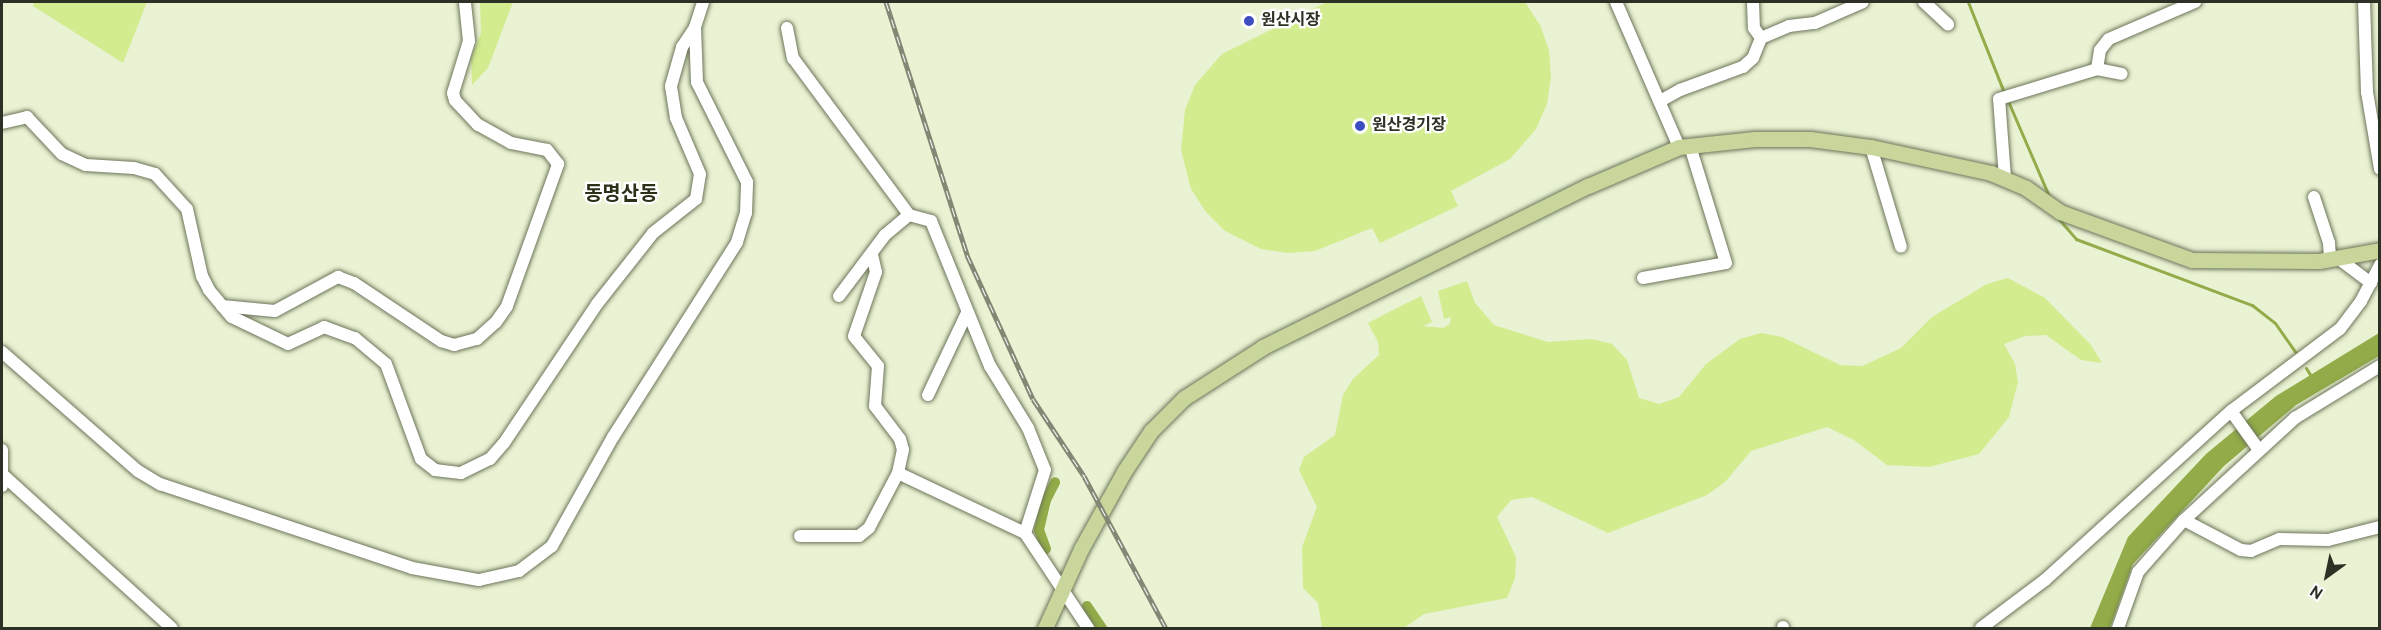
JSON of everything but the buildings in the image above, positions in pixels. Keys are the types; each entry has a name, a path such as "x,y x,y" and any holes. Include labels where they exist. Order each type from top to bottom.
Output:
{"main road":[{"path":"1045,628 1061,592 1140,447 1184,398 1274,342 1588,186 1684,146 1755,139 1810,139 1871,147 2005,178 2026,188 2054,209 2192,260 2335,259 2379,250"}],"street":[{"path":"222,306 275,311 338,277 354,283 441,341 454,345 477,339 496,322 507,306 558,164 547,150 497,137 478,125 455,100 453,93 469,41 465,2"},
{"path":"2,123 27,117 62,154 86,165 134,168 155,174 187,209 202,276 222,306 242,324 288,345 324,327 355,338 386,364 421,459 445,474 461,473 490,459 597,304 653,233 696,199 700,174 676,118 671,86 682,47 695,27 703,2"},
{"path":"1616,2 1684,146 1726,262 1643,278"},
{"path":"1753,2 1754,28 1761,38"},
{"path":"1662,100 1680,90 1743,67 1753,58 1761,38 1789,26 1815,23 1863,2"},
{"path":"1924,2 1948,24"},
{"path":"2097,69 2100,50 2109,39 2194,2"},
{"path":"2364,2 2367,92 2379,169"},
{"path":"2,351 138,471 178,492 412,568 479,579 519,571 552,546 613,437 737,242 746,213 747,182 697,82 695,27"},
{"path":"787,28 793,58 909,215 931,221 990,366 1029,428 1045,470 1026,533"},
{"path":"2005,178 1999,99 2097,69 2122,74"},
{"path":"1871,147 1901,247"},
{"path":"2314,197 2335,259 2371,284"},
{"path":"839,296 885,235 909,215"},
{"path":"800,536 859,536 869,528 898,473 903,450 900,439 875,406 878,366 854,336 876,272 872,255"},
{"path":"1981,628 2045,580 2234,414 2340,328 2371,284 2379,265"},
{"path":"928,395 967,313"},
{"path":"2118,628 2138,572 2184,520 2257,448 2335,390 2379,366"},
{"path":"2234,414 2257,448"},
{"path":"2,450 2,479 172,628"},
{"path":"898,473 1026,533 1061,592 1088,628"},
{"path":"2184,520 2241,550 2251,551 2278,539 2328,540 2379,527"}],"shaded area":[{"path":"34,2 147,2 123,63 33,6"},
{"path":"480,2 513,2 488,68 472,85 471,58 481,33"},
{"name":"원산경기장","path":"1327,2 1525,2 1540,25 1549,50 1551,77 1547,104 1536,129 1510,159 1451,191 1458,206 1380,243 1372,228 1315,251 1288,253 1261,249 1225,231 1206,212 1191,189 1181,150 1185,110 1195,85 1222,54"},
{"path":"2008,278 2045,298 2091,345 2102,363 2081,360 2046,335 2025,336 2004,344 2015,364 2018,382 2009,417 1979,454 1929,467 1887,465 1854,440 1827,427 1751,451 1725,482 1707,495 1608,533 1532,497 1511,500 1497,517 1516,557 1515,578 1507,598 1424,614 1404,628 1322,628 1318,603 1303,588 1302,547 1317,507 1299,470 1304,457 1335,435 1343,395 1353,379 1379,355 1378,342 1368,323 1421,296 1432,322 1423,326 1443,328 1450,324 1451,317 1444,319 1438,291 1467,281 1475,303 1494,325 1548,342 1591,339 1612,344 1627,360 1639,398 1659,404 1679,397 1706,364 1740,339 1761,333 1782,337 1840,365 1862,366 1901,348 1932,317 1987,284"},
{"path":"2379,333 2379,356 2296,405 2224,466 2133,564 2110,628 2090,628 2128,537 2206,454 2276,396"}],"waterway":[{"path":"1968,2 2005,95"},
{"path":"2008,101 2049,196"},
{"path":"2057,217 2076,239 2252,305 2275,323 2295,352"},
{"path":"2306,368 2311,376"},
{"path":"1046,549 1039,530 1046,500 1055,482"},
{"path":"1087,606 1102,628"}],"railway":[{"path":"886,2 967,255 1033,399 1084,476 1166,628"}],"place":[{"name":"원산시장","path":"1249,21"},
{"name":"원산경기장","path":"1360,126"}],"district":[{"name":"동명산동","path":"621,195"}]}
